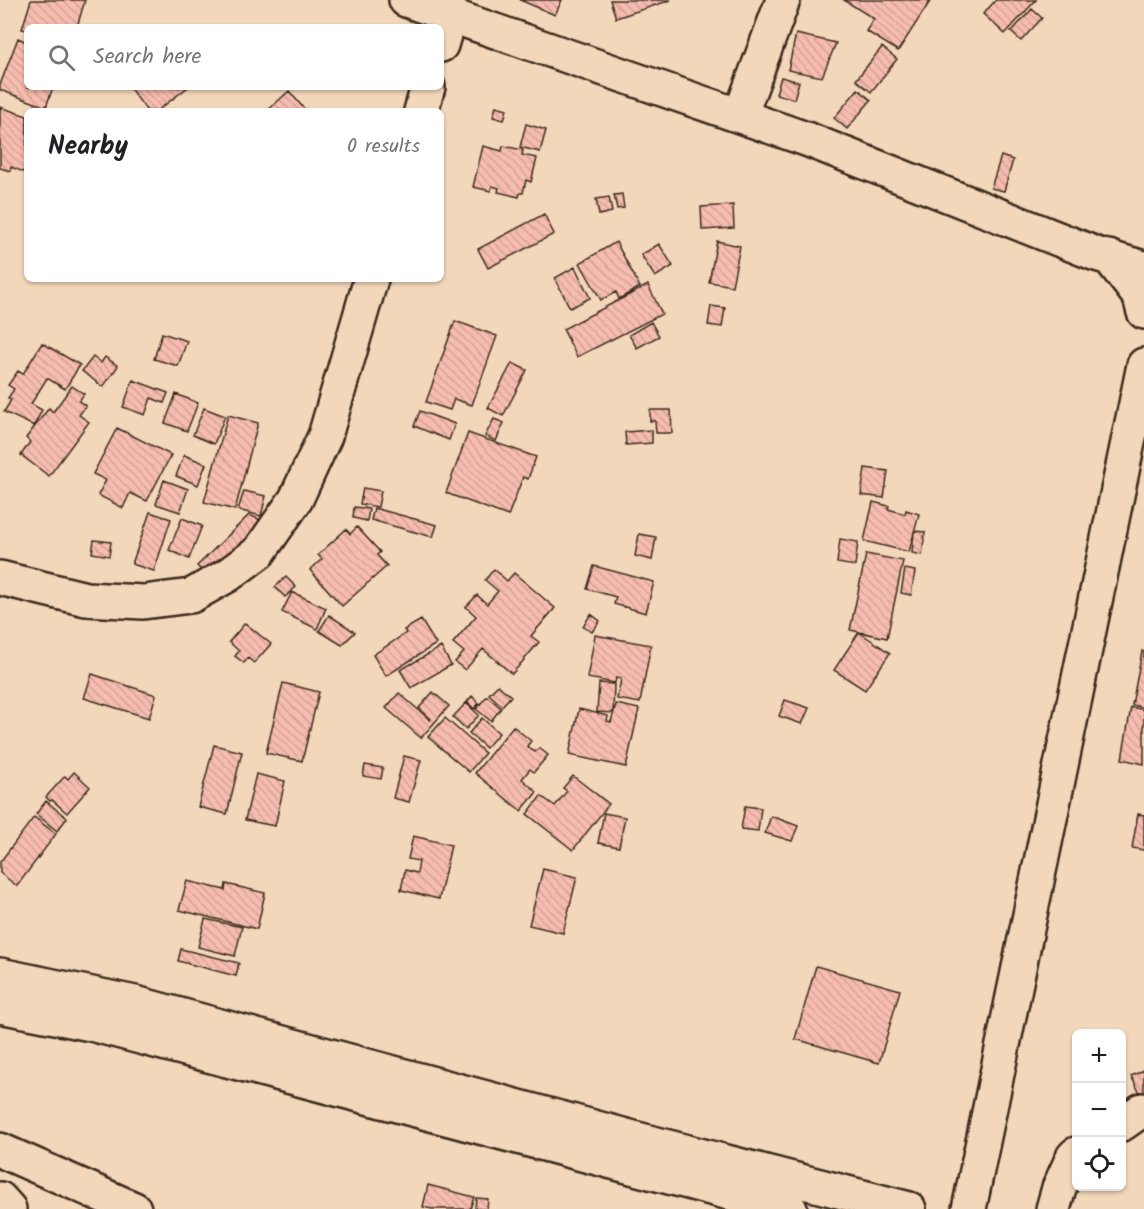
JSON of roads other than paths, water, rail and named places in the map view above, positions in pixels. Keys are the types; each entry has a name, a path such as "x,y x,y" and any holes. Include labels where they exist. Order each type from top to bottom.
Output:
{"street":[{"path":"406,0 437,24"},
{"path":"740,116 783,0"},
{"path":"445,30 740,116 809,140 1109,257 1144,268"},
{"path":"422,108 427,90"},
{"path":"1109,257 1140,297 1144,312"},
{"path":"0,578 87,599 143,602 191,596 228,575 259,552 296,499 325,436 370,282"},
{"path":"969,1209 1144,365"},
{"path":"0,975 135,1003 641,1140 909,1209"},
{"path":"0,1006 90,1024 790,1209"},
{"path":"0,1150 134,1209"},
{"path":"1053,1209 1072,1159"},
{"path":"0,1199 9,1209"}]}
